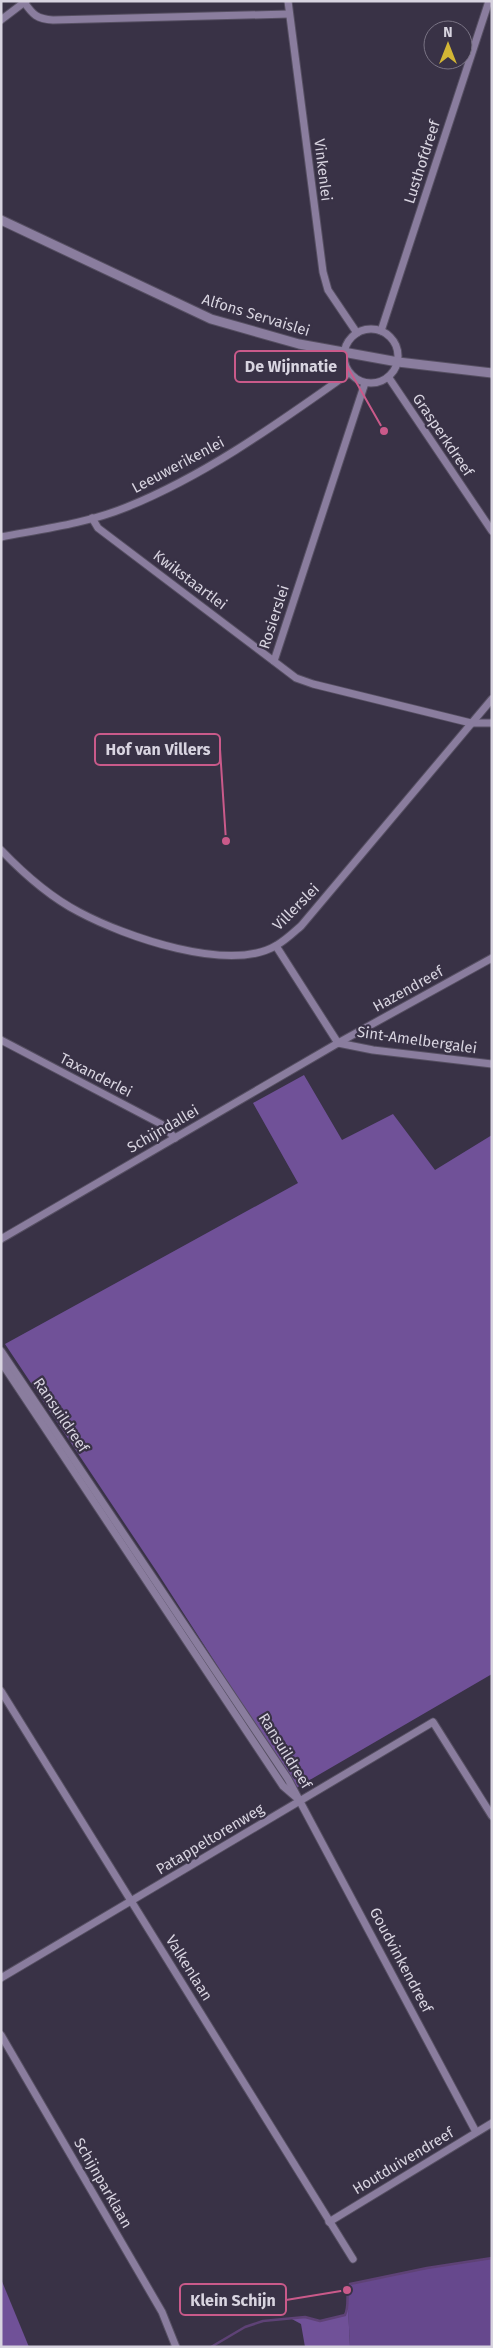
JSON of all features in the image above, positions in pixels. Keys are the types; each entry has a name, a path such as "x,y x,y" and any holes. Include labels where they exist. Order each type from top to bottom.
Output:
{"street":[{"name":"Vinkenlei","path":"288,1 323,272 328,290 357,333"},
{"name":"Lusthofdreef","path":"381,331 489,1"},
{"path":"1,20 25,2 33,15 39,19 53,20 289,14"},
{"name":"Alfons Servaislei","path":"1,220 211,319 299,344 398,362 492,372"},
{"path":"368,329 381,331 389,336 395,344 398,362 389,378 376,383 365,383 349,373 344,362 344,352 348,342 357,333 368,329"},
{"name":"Leeuwerikenlei","path":"1,537 92,518 126,507 199,472 268,430 349,373"},
{"name":"Grasperkdreef","path":"389,378 492,531"},
{"name":"Rosierslei","path":"365,383 274,661 296,678 313,684 472,723 492,723"},
{"name":"Kwikstaartlei","path":"92,518 98,528 274,661"},
{"name":"Villerslei","path":"1,850 42,888 78,912 125,933 173,947 214,955 251,953 276,946 301,926 492,699"},
{"path":"276,946 338,1043"},
{"name":"Hazendreef","path":"338,1043 492,958"},
{"name":"Taxanderlei","path":"1,1040 161,1124 175,1138"},
{"name":"Sint-Amelbergalei","path":"338,1043 381,1051 492,1064"},
{"name":"Schijndallei","path":"1,1239 338,1043"},
{"name":"Ransuildreef","path":"1,1351 301,1801"},
{"name":"Ransuildreef","path":"1,1362 283,1786 301,1801"},
{"name":"Valkenlaan","path":"1,1691 353,2259"},
{"name":"Patappeltorenweg","path":"1,1978 433,1722 492,1816"},
{"name":"Goudvinkendreef","path":"301,1801 476,2132"},
{"name":"Schijnparklaan","path":"1,2035 162,2312 176,2347"},
{"name":"Houtduivendreef","path":"329,2222 492,2123"}],"shaded area":[{"path":"304,1075 342,1140 393,1114 435,1170 492,1135 492,1674 296,1788 157,1572 5,1344 298,1183 253,1103"},
{"path":"492,2258 492,2347 350,2347 347,2290 350,2284 427,2268"},
{"path":"1,2279 29,2347 2,2347"},
{"path":"348,2307 350,2347 305,2347 301,2324 290,2318 305,2317 320,2321 344,2315"}],"waterway":[{"path":"211,2347 245,2327 263,2321 305,2317 320,2321 345,2315 350,2284 427,2268 492,2258"}],"place":[{"name":"De Wijnnatie","path":"384,431"},
{"name":"Hof van Villers","path":"226,841"},
{"name":"Klein Schijn","path":"347,2290"}]}
